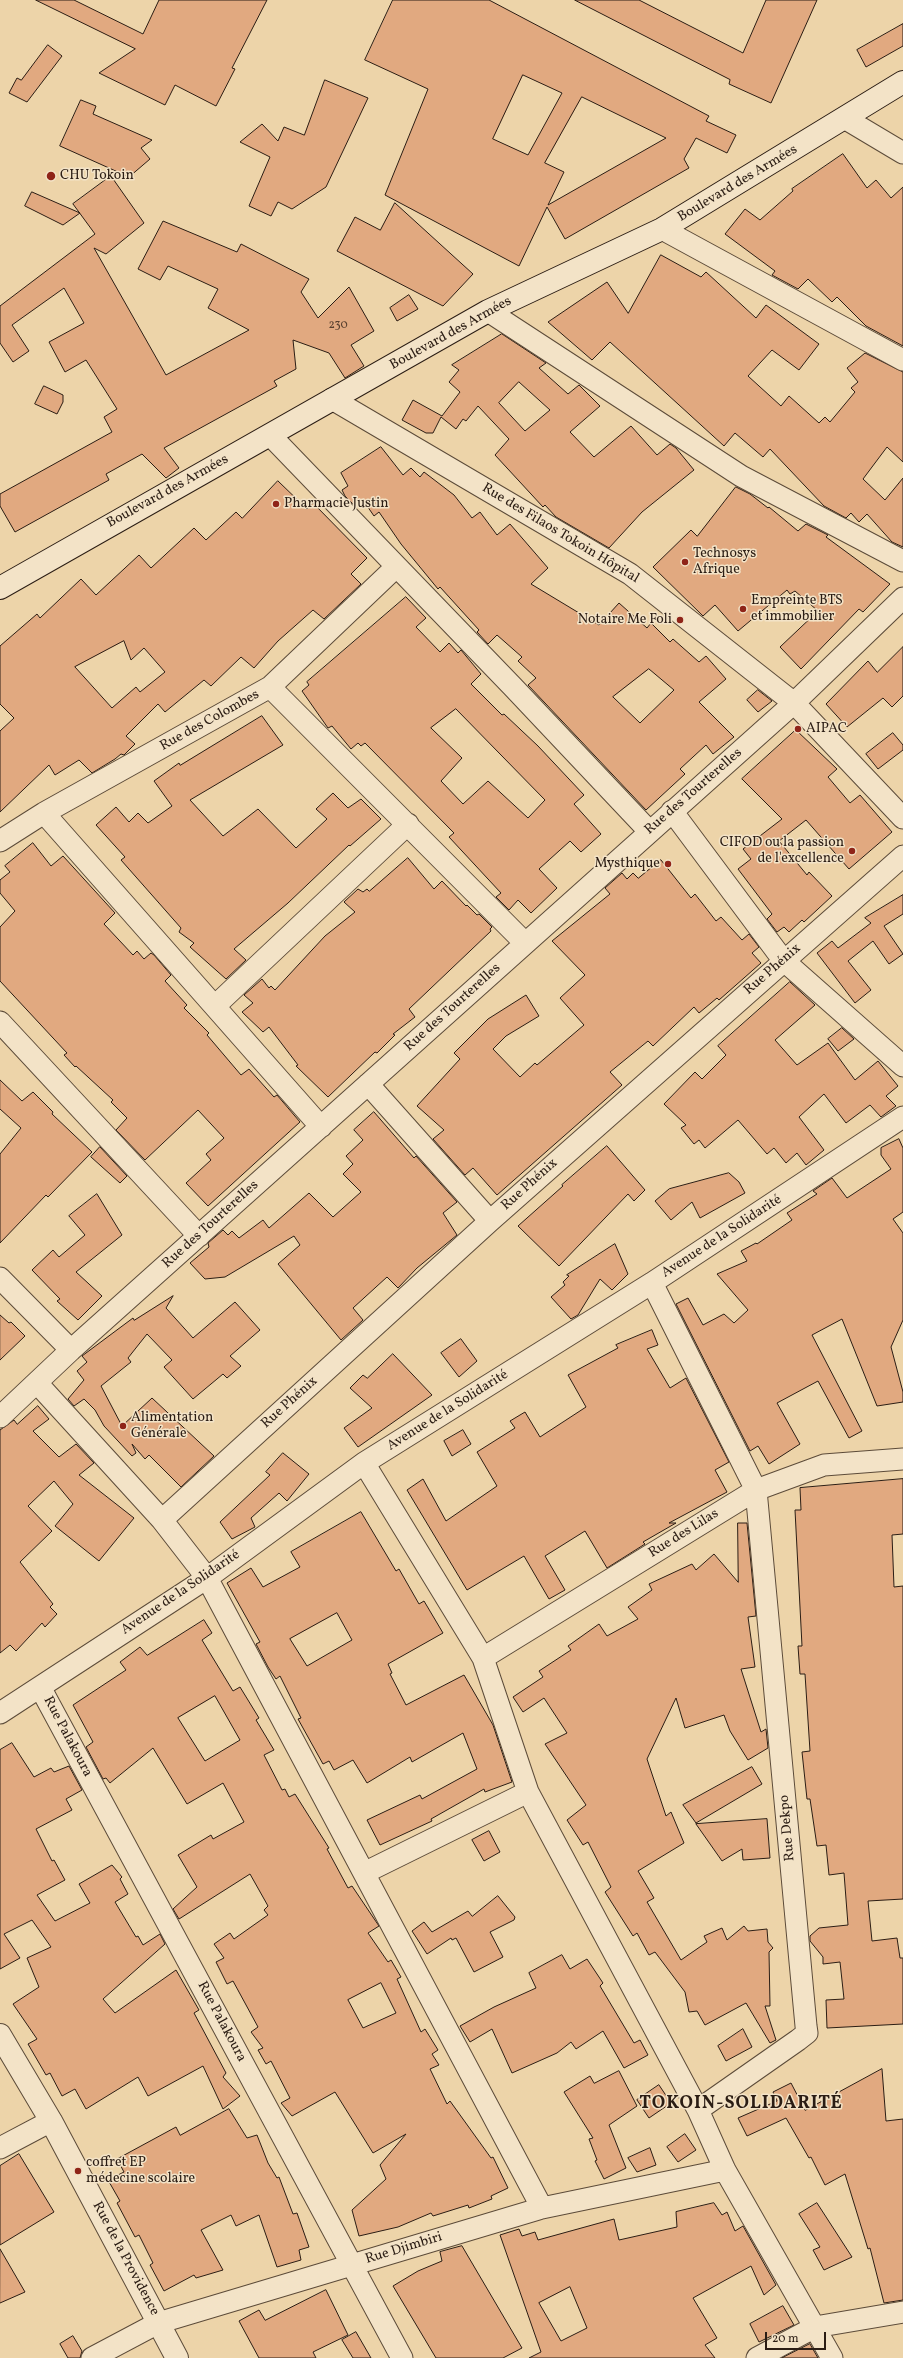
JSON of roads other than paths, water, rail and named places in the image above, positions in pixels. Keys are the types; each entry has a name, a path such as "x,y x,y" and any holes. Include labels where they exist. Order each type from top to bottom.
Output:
{"main road":[{"name":"Boulevard des Armées","path":"0,588 488,311 662,229 846,119 903,82"},
{"name":"Rue de la Providence","path":"0,2035 51,2121 177,2358"}],"street":[{"path":"846,119 903,153"},
{"path":"662,229 903,360"},
{"path":"488,311 742,476 903,561"},
{"name":"Rue des Filaos Tokoin Hôpital","path":"332,400 630,574 794,703 903,818"},
{"path":"270,435 513,687 649,831"},
{"name":"Rue des Colombes","path":"0,841 44,813 270,687 396,567"},
{"name":"Rue des Tourterelles","path":"0,1417 38,1383 71,1350 649,831 794,703 903,598"},
{"path":"270,687 525,943"},
{"path":"672,811 783,960 903,1066"},
{"path":"44,813 321,1127"},
{"path":"215,1006 408,824"},
{"name":"Rue Phénix","path":"162,1520 490,1221 783,960 903,856"},
{"path":"0,1022 199,1236"},
{"path":"368,1084 490,1221"},
{"name":"Avenue de la Solidarité","path":"0,1713 207,1578 364,1463 652,1283 903,1117"},
{"path":"2,1283 71,1350"},
{"path":"652,1283 756,1490"},
{"path":"38,1383 162,1520 207,1578 542,2208"},
{"name":"Rue des Lilas","path":"483,1658 756,1490 824,1465 903,1459"},
{"path":"364,1463 483,1658 528,1792 698,2110 725,2170 832,2358"},
{"name":"Rue Dekpo","path":"698,2110 807,2032 756,1490"},
{"name":"Rue Palakoura","path":"40,1687 353,2264 402,2358"},
{"path":"364,1874 528,1792"},
{"path":"0,2148 51,2121"},
{"name":"Rue Djimbiri","path":"92,2358 158,2322 353,2264 542,2208 725,2170"},
{"path":"757,2358 815,2327 903,2312"}],"place":[{"name":"CHU Tokoin","path":"51,176"},
{"name":"Pharmacie Justin","path":"276,504"},
{"name":"Technosys Afrique","path":"685,562"},
{"name":"Empreinte BTS et immobilier","path":"743,609"},
{"name":"Notaire Me Foli","path":"680,620"},
{"name":"AIPAC","path":"798,729"},
{"name":"CIFOD ou la passion de l'excellence","path":"852,851"},
{"name":"Mysthique","path":"668,864"},
{"name":"Alimentation Générale","path":"123,1426"},
{"name":"coffret EP médecine scolaire","path":"78,2171"}],"district":[{"name":"TOKOIN-SOLIDARITÉ","path":"741,2105"}]}
